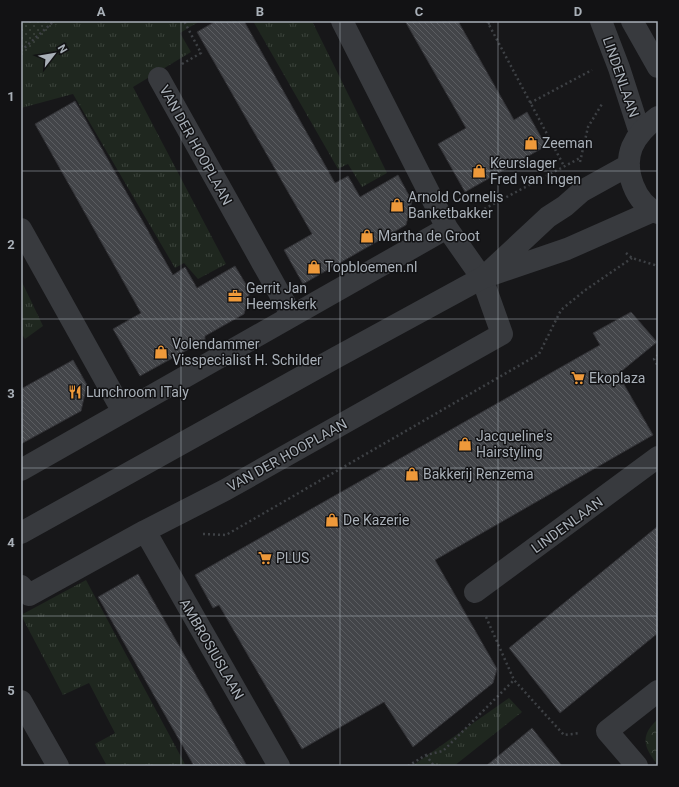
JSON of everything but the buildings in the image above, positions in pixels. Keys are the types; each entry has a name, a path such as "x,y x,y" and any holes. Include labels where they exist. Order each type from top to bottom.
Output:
{"street":[{"name":"VAN DER HOOPLAAN","path":"21,586 29,595 145,531 224,490 502,334 482,278 447,228 342,21"},
{"name":"LINDENLAAN","path":"601,21 619,68 640,133"},
{"name":"LINDENLAAN","path":"632,21 658,67"},
{"name":"VAN DER HOOPLAAN","path":"159,78 292,316"},
{"path":"21,533 316,368 482,278 567,249 656,212 641,199 632,183 630,165 632,148 640,133 658,117"},
{"path":"482,278 548,216 565,206 582,191 630,165"},
{"path":"21,470 447,228"},
{"path":"21,229 123,412"},
{"name":"LINDENLAAN","path":"475,592 658,457"},
{"name":"AMBROSIUSLAAN","path":"145,531 279,766"},
{"path":"637,766 607,731 658,691"},
{"path":"21,701 58,766"}],"path":[{"path":"21,51 54,21"},
{"path":"159,78 201,53 184,21"},
{"path":"494,21 488,22 564,166"},
{"path":"530,103 597,67"},
{"path":"447,228 580,158"},
{"path":"226,535 539,354 561,310 584,291 632,258"},
{"path":"658,356 654,359 658,366"},
{"path":"475,592 514,680 564,735 607,731"},
{"path":"408,766 426,755 443,751 514,680"},
{"path":"426,755 434,766"}],"green space":[{"path":"21,21 200,21 180,33 191,52 133,87 226,264 198,279 184,263 175,268 73,94 21,108"},
{"path":"21,21 53,21 56,26 21,60"},
{"path":"253,21 312,21 387,173 362,187 348,164 338,169"},
{"path":"21,280 43,326 25,339 21,333"},
{"path":"86,580 186,766 107,766 95,744 115,733 89,683 63,695 21,615"},
{"path":"509,698 522,712 454,766 412,766"},
{"path":"658,719 658,765 649,753 646,737 652,725"}],"place":[{"name":"Zeeman","path":"531,143"},
{"name":"Keurslager Fred van Ingen","path":"479,171"},
{"name":"Arnold Cornelis Banketbakker","path":"397,205"},
{"name":"Martha de Groot","path":"367,236"},
{"name":"Topbloemen.nl","path":"314,267"},
{"name":"Gerrit Jan Heemskerk","path":"235,296"},
{"name":"Volendammer Visspecialist H. Schilder","path":"161,352"},
{"name":"Ekoplaza","path":"578,378"},
{"name":"Lunchroom ITaly","path":"75,392"},
{"name":"Jacqueline's Hairstyling","path":"465,444"},
{"name":"Bakkerij Renzema","path":"412,474"},
{"name":"De Kazerie","path":"332,520"},
{"name":"PLUS","path":"265,558"}]}
